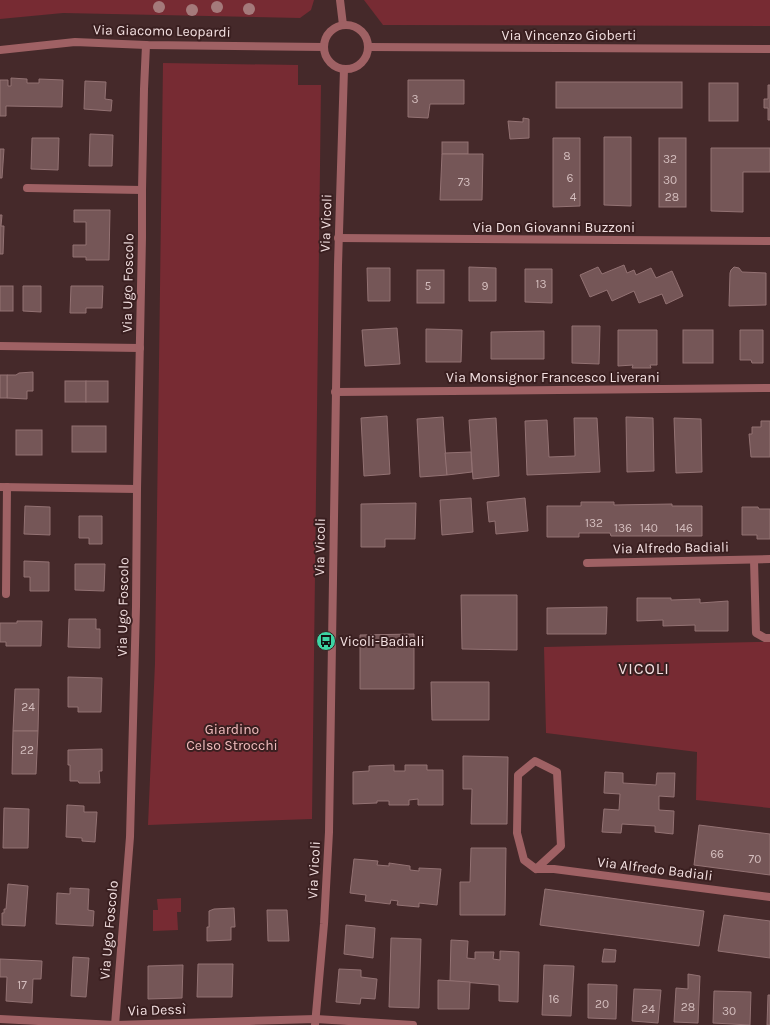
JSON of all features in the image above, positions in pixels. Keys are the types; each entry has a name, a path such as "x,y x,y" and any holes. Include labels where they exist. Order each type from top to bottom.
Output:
{"street":[{"path":"340,0 343,25"},
{"path":"343,25 349,25 356,27 362,32 366,38 368,47 365,58 360,64 344,69 334,65 329,60 324,47 329,33 335,28 343,25"},
{"name":"Via Giacomo Leopardi","path":"0,50 75,42 146,45 324,47"},
{"name":"Via Ugo Foscolo","path":"115,1025 130,837 136,606 142,190 146,45"},
{"name":"Via Vincenzo Gioberti","path":"368,47 770,49"},
{"name":"Via Vicoli","path":"315,1022 324,924 329,832 338,238 344,69"},
{"path":"27,188 142,190"},
{"name":"Via Don Giovanni Buzzoni","path":"338,238 770,241"},
{"path":"0,346 140,348"},
{"name":"Via Monsignor Francesco Liverani","path":"335,392 770,388"},
{"path":"6,594 3,487 137,489"},
{"name":"Via Alfredo Badiali","path":"587,562 770,559"},
{"path":"754,560 756,633 765,638 770,638"},
{"path":"535,761 557,772 561,846 536,869 524,860 517,833 518,775 535,761"},
{"name":"Via Alfredo Badiali","path":"536,869 554,869 770,896"},
{"name":"Via Dessì","path":"0,1019 115,1025 315,1022 413,1025"}],"green space":[{"path":"0,0 314,0 311,10 300,18 63,13 0,19"},
{"path":"364,0 770,0 770,26 383,25"},
{"name":"Giardino Celso Strocchi","path":"163,63 298,65 298,85 321,85 312,819 148,825 155,663"},
{"path":"770,642 770,808 696,800 697,752 546,733 544,647"},
{"path":"181,898 181,912 177,912 178,930 153,931 153,910 158,910 157,899"}],"building":[{"path":"11,78 27,79 27,83 39,83 39,79 63,80 62,107 6,106 6,116 0,116 0,80 8,80 8,86 11,86"},
{"path":"408,80 464,80 464,104 430,104 428,118 408,117"},
{"path":"85,81 106,82 105,99 112,100 111,111 84,109"},
{"path":"556,82 682,82 682,108 556,108"},
{"path":"709,83 738,83 738,121 709,121"},
{"path":"768,85 770,85 770,120 768,120 768,108 764,108 764,99 768,99"},
{"path":"523,118 529,119 529,138 510,139 508,121 523,122"},
{"path":"90,134 113,135 112,166 89,166"},
{"path":"604,137 631,137 631,206 604,205"},
{"path":"32,138 59,138 58,170 31,169"},
{"path":"553,138 580,138 580,206 553,207"},
{"path":"659,138 686,138 686,207 659,207"},
{"path":"442,142 468,142 468,154 442,154"},
{"path":"711,148 770,148 770,172 743,172 743,212 711,211"},
{"path":"0,149 4,149 2,178 0,178"},
{"path":"442,154 483,154 482,200 440,200"},
{"path":"74,210 110,210 109,260 86,260 86,257 73,257 73,245 86,245 86,222 74,222"},
{"path":"0,215 2,215 1,226 4,226 3,254 0,254"},
{"path":"624,265 627,273 634,270 636,275 651,268 656,278 672,271 683,296 666,304 662,294 639,303 634,291 612,301 607,290 590,297 580,275 598,267 602,274"},
{"path":"469,267 496,268 496,301 469,301"},
{"path":"734,267 739,268 742,272 766,273 766,305 729,306 730,273"},
{"path":"367,268 390,268 390,301 368,301"},
{"path":"525,269 552,269 552,303 525,302"},
{"path":"417,270 444,270 444,303 417,303"},
{"path":"0,286 13,286 13,311 0,311"},
{"path":"23,286 41,286 41,312 23,311"},
{"path":"71,286 103,286 102,308 86,308 86,313 70,313"},
{"path":"572,326 600,326 599,364 572,363"},
{"path":"397,328 400,364 365,366 362,330"},
{"path":"426,329 462,330 461,362 426,362"},
{"path":"618,330 657,330 657,365 650,365 651,368 632,368 633,365 618,366"},
{"path":"683,330 713,330 713,363 683,363"},
{"path":"740,330 763,330 763,363 752,363 751,360 740,360"},
{"path":"544,331 544,359 491,359 491,332"},
{"path":"33,372 33,391 27,391 27,399 7,398 7,375"},
{"path":"0,375 7,375 7,398 0,398"},
{"path":"65,381 86,381 86,402 65,402"},
{"path":"86,381 108,381 108,402 86,402"},
{"path":"387,416 390,474 364,476 361,418"},
{"path":"443,417 447,475 420,477 417,419"},
{"path":"626,417 653,418 654,471 627,472"},
{"path":"496,418 499,476 473,479 469,420"},
{"path":"574,418 597,418 600,472 527,475 525,421 547,420 549,457 575,456"},
{"path":"674,418 701,419 702,472 676,473"},
{"path":"761,421 770,421 770,457 751,457 749,434 752,434 752,427 761,427"},
{"path":"72,426 106,426 106,452 72,452"},
{"path":"16,430 42,430 42,455 16,455"},
{"path":"471,452 472,472 447,475 445,453"},
{"path":"471,498 473,532 442,535 440,500"},
{"path":"525,498 528,531 496,534 495,521 489,522 487,502"},
{"path":"581,502 614,502 614,505 672,504 672,506 702,506 702,536 611,536 610,533 579,533 579,537 547,537 547,506 581,506"},
{"path":"416,503 415,539 385,539 385,547 361,547 361,504"},
{"path":"25,506 50,507 50,535 24,534"},
{"path":"742,507 770,509 770,539 757,539 757,535 742,535"},
{"path":"79,516 102,516 102,544 89,544 89,538 79,538"},
{"path":"24,561 49,562 49,591 30,591 30,577 24,577"},
{"path":"75,564 105,564 104,591 75,590"},
{"path":"461,595 517,595 517,650 462,649"},
{"path":"637,598 671,598 671,600 700,599 700,603 728,601 728,631 695,631 695,625 663,626 663,620 637,621"},
{"path":"607,607 606,634 547,634 547,608"},
{"path":"69,619 96,619 96,629 100,629 100,648 68,647"},
{"path":"17,621 42,621 41,646 6,646 6,642 0,642 0,623 17,623"},
{"path":"414,634 414,689 360,689 360,635"},
{"path":"68,677 102,678 101,712 78,712 78,707 68,707"},
{"path":"431,682 489,682 489,720 432,720"},
{"path":"15,689 39,689 38,731 13,731"},
{"path":"13,731 38,731 36,774 12,774"},
{"path":"102,749 102,771 99,771 100,783 79,783 78,781 70,781 68,750"},
{"path":"463,756 508,757 507,824 471,824 472,789 463,789"},
{"path":"394,765 394,771 405,771 405,765 427,765 427,770 443,770 443,805 418,805 418,799 409,800 409,805 389,805 389,801 353,804 353,772 369,771 369,766"},
{"path":"605,772 623,773 623,783 656,785 657,773 675,773 674,797 659,796 659,810 674,811 673,834 655,832 655,826 622,824 621,833 602,832 604,809 619,810 620,794 604,793"},
{"path":"67,805 84,806 84,812 97,812 95,842 82,841 82,838 66,837"},
{"path":"4,808 29,809 28,848 3,848"},
{"path":"699,825 770,834 770,875 694,865"},
{"path":"471,848 506,848 505,915 460,915 460,882 470,882"},
{"path":"354,859 378,861 377,865 389,866 389,863 410,866 410,870 419,871 419,868 441,869 437,905 419,903 419,907 397,905 398,901 391,900 390,904 365,901 366,895 350,893"},
{"path":"8,884 28,886 25,926 2,925 2,913 4,913 4,909 6,909"},
{"path":"70,888 89,889 88,910 94,911 93,926 56,924 57,893 70,894"},
{"path":"545,889 704,911 699,946 540,925"},
{"path":"234,908 235,927 231,927 231,940 207,941 209,911 214,909"},
{"path":"267,910 287,910 289,941 268,941"},
{"path":"724,915 770,921 770,958 718,951"},
{"path":"346,925 375,928 373,958 344,954"},
{"path":"391,938 421,939 419,1008 389,1007"},
{"path":"451,940 468,941 467,958 475,959 475,952 494,952 493,959 500,960 500,951 519,952 518,1002 499,1001 499,985 450,981"},
{"path":"604,949 616,950 615,962 602,962"},
{"path":"73,957 89,958 86,997 71,996"},
{"path":"0,959 42,961 41,979 33,979 32,1003 6,1001 7,977 0,977"},
{"path":"198,964 233,964 232,997 197,997"},
{"path":"183,965 182,998 148,999 148,966"},
{"path":"544,965 574,966 571,1016 542,1015"},
{"path":"339,969 361,970 361,977 377,979 375,999 361,998 360,1004 336,1002"},
{"path":"688,974 700,976 698,1023 674,1022 676,988 688,989"},
{"path":"438,980 470,982 469,1009 438,1009"},
{"path":"588,984 617,985 616,1019 588,1018"},
{"path":"634,989 661,990 658,1023 632,1021"},
{"path":"714,991 751,992 750,1025 713,1023"},
{"path":"768,995 770,995 770,1025 767,1025"}],"place":[{"name":"Vicoli-Badiali","path":"326,641"}],"district":[{"name":"VICOLI","path":"644,668"}]}
